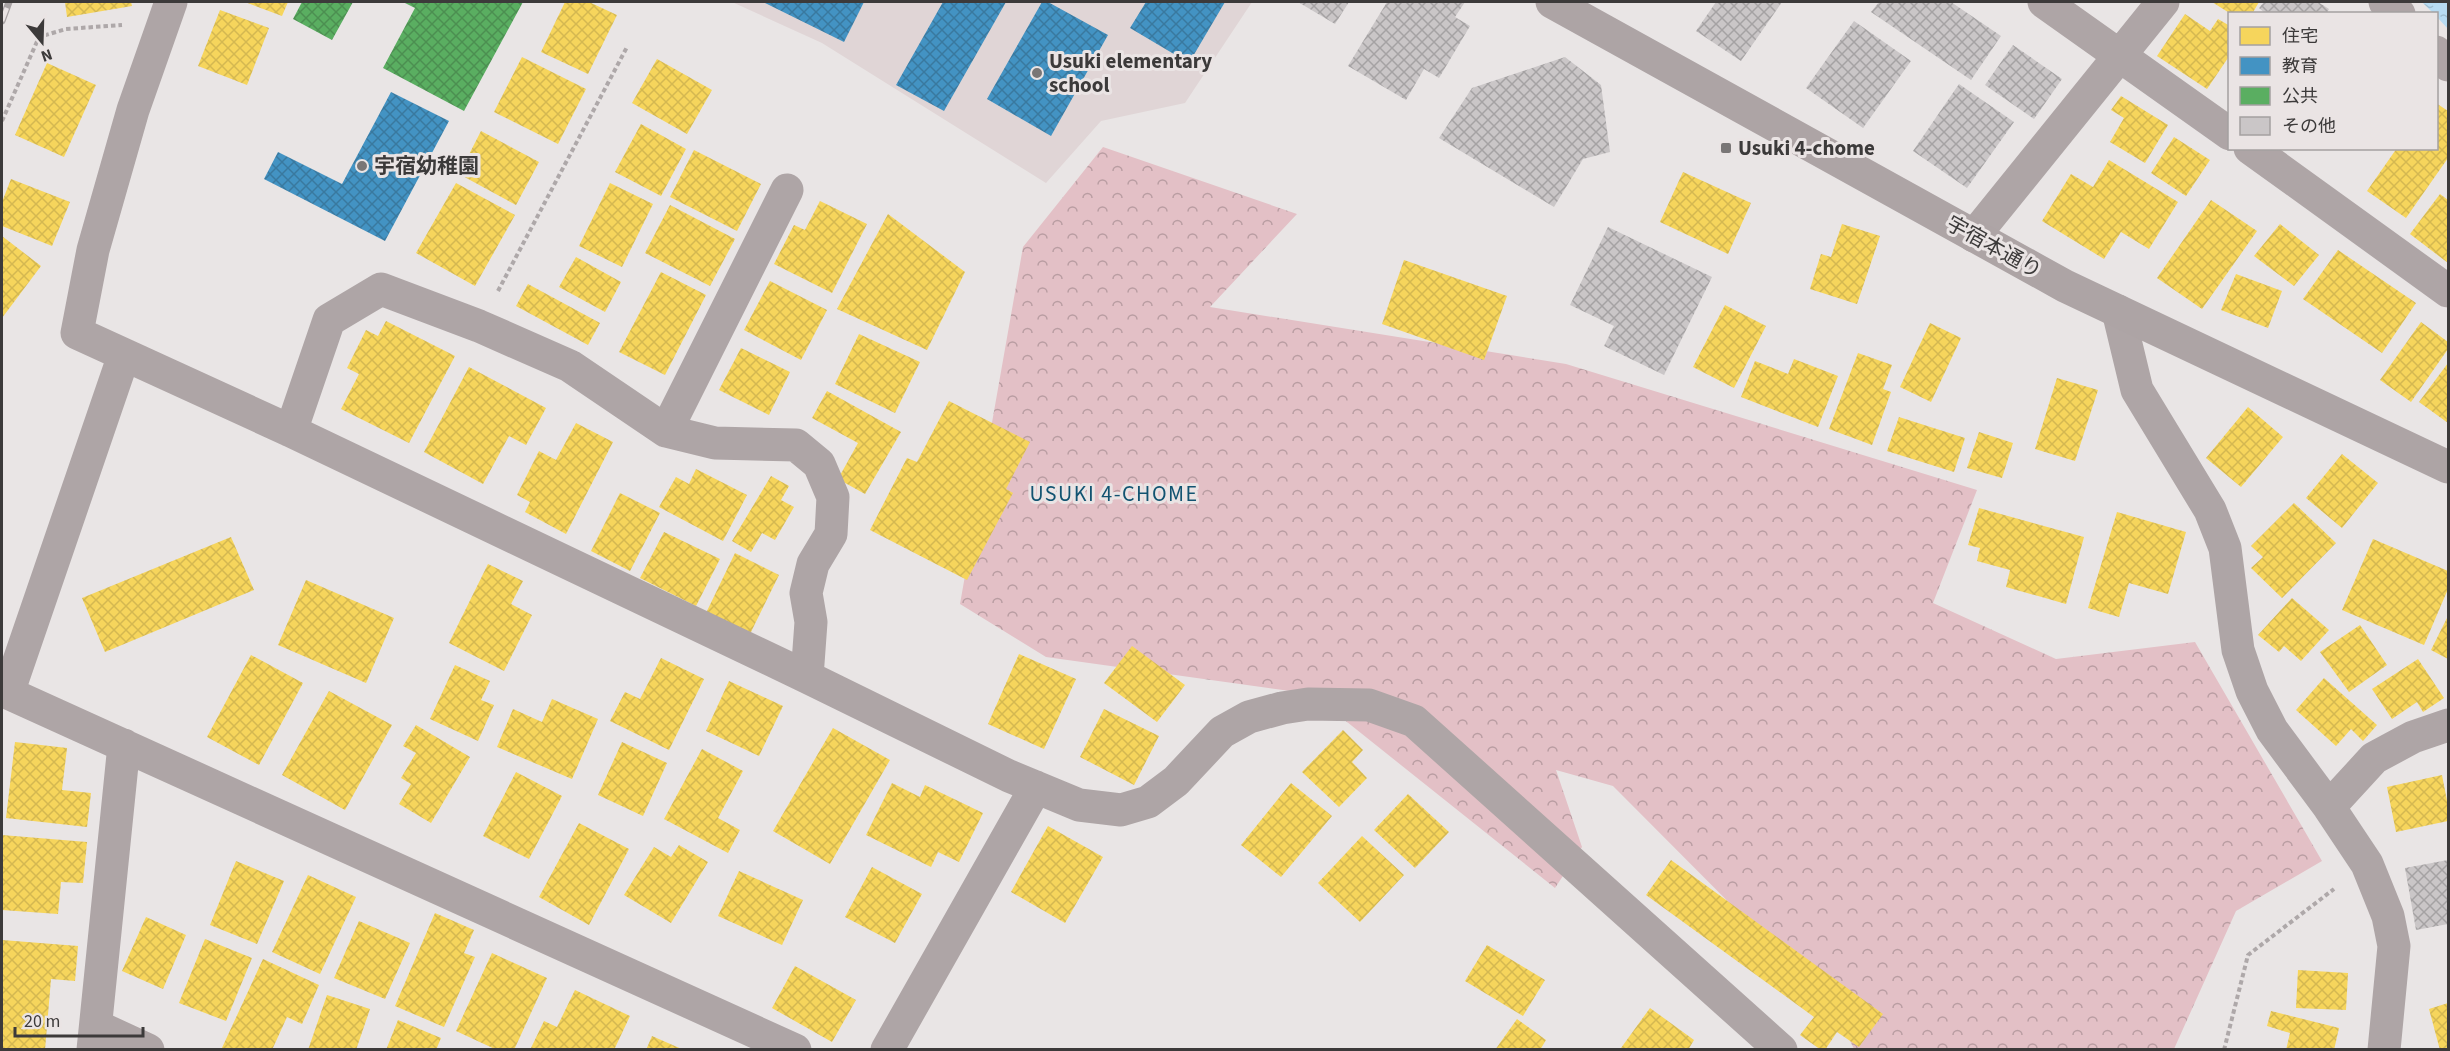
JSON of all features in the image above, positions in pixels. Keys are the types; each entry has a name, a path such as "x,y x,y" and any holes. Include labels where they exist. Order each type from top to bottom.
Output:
{"street":[{"name":"宇宿本通り","path":"1552,2 2064,286 2448,467"},
{"path":"2044,2 2228,133"},
{"path":"1974,236 2163,2"},
{"path":"2385,2 2397,12"},
{"path":"168,12 133,110 93,250 77,333 291,431 1036,787 1079,805 1121,810 1148,802 1176,781 1222,732 1249,717 1308,704 1369,705 1414,721 1781,1050"},
{"path":"2253,150 2448,291"},
{"path":"666,431 787,190"},
{"path":"291,431 329,320 381,289 479,326 570,366 666,431 715,444 796,445 819,464 833,497 831,534 813,564 806,593 811,622 807,677"},
{"path":"2118,311 2137,390 2210,510 2225,548 2238,650 2252,691 2272,730 2329,807 2367,864 2388,916 2394,946 2384,1050"},
{"path":"124,355 8,693 795,1050"},
{"path":"2329,807 2374,758 2413,737 2448,725"},
{"path":"124,745 94,1038 148,1050"},
{"path":"887,1050 1036,787"}],"path":[{"path":"2,121 39,37 66,29 168,12"},
{"path":"479,326 627,47"},
{"path":"2224,1050 2248,955 2367,864"}],"shaded area":[{"name":"Usuki elementary school","path":"732,2 1252,2 1185,103 1101,121 1046,183 822,43"}],"green space":[{"path":"1103,147 1297,214 1210,307 1566,364 1977,490 1933,603 2056,659 2195,642 2322,861 2236,911 2174,1049 1854,1049 1834,1008 1613,786 1556,770 1582,847 1555,888 1312,694 1046,657 960,604 1023,247"}],"water":[{"path":"2422,2 2448,2 2448,29 2438,18 2438,12 2432,12"}],"building: 住宅":[{"path":"65,2 131,2 132,6 67,17"},
{"path":"245,2 288,2 282,16"},
{"path":"565,2 589,2 617,15 588,74 541,52"},
{"path":"2212,2 2259,2 2253,12 2228,12"},
{"path":"220,10 269,28 247,85 198,66"},
{"path":"2185,14 2210,31 2218,19 2228,25 2228,58 2207,89 2157,56"},
{"path":"522,57 586,89 558,144 494,112"},
{"path":"657,59 712,90 687,134 632,103"},
{"path":"47,63 96,85 64,157 15,135"},
{"path":"2121,96 2168,125 2145,163 2110,142 2124,118 2111,110"},
{"path":"2438,104 2448,111 2448,158 2406,218 2367,191 2396,150 2438,150"},
{"path":"641,124 686,149 661,196 615,172"},
{"path":"481,131 539,162 516,205 459,174"},
{"path":"2174,137 2210,160 2186,196 2151,173"},
{"path":"694,150 761,184 737,231 670,197"},
{"path":"2109,160 2178,202 2149,249 2121,232 2104,259 2042,221 2071,174 2093,187"},
{"path":"1683,172 1751,203 1728,254 1660,222"},
{"path":"11,179 70,202 52,246 2,226 2,202"},
{"path":"456,183 515,215 475,286 416,253"},
{"path":"610,183 653,204 622,267 579,246"},
{"path":"2440,194 2448,200 2448,263 2410,234"},
{"path":"2211,200 2257,231 2202,309 2157,278"},
{"path":"820,201 867,224 832,293 774,264 794,225 805,230"},
{"path":"670,205 735,239 710,286 645,253"},
{"path":"888,214 965,272 927,350 837,309"},
{"path":"1842,224 1880,236 1857,304 1810,289 1821,254 1831,257"},
{"path":"2280,224 2319,255 2294,286 2254,256"},
{"path":"2,236 41,266 2,318"},
{"path":"2338,250 2416,303 2382,353 2303,299"},
{"path":"576,257 621,282 605,312 559,287"},
{"path":"1404,260 1507,296 1484,360 1382,324"},
{"path":"661,272 706,295 665,375 619,352"},
{"path":"2236,274 2282,291 2268,328 2221,310"},
{"path":"770,281 827,310 801,360 744,330"},
{"path":"528,284 600,323 588,345 516,306"},
{"path":"1725,305 1766,326 1734,388 1693,367"},
{"path":"386,321 455,356 409,443 341,409 359,374 347,368 366,330 378,336"},
{"path":"2421,322 2448,342 2448,349 2411,402 2380,380"},
{"path":"1930,323 1961,338 1931,402 1900,387"},
{"path":"859,334 920,362 895,413 835,384"},
{"path":"741,348 790,372 769,415 719,390"},
{"path":"1858,353 1892,365 1883,389 1891,392 1872,445 1829,429"},
{"path":"1794,359 1838,376 1818,427 1741,397 1755,361 1788,374"},
{"path":"2448,363 2448,423 2419,402"},
{"path":"469,367 546,408 526,445 509,436 483,484 424,452"},
{"path":"2057,378 2098,390 2075,461 2035,449"},
{"path":"827,391 901,432 865,494 838,479 858,443 812,418"},
{"path":"949,401 1030,442 1006,489 1013,493 967,580 870,530 907,458 917,462"},
{"path":"2248,407 2283,437 2241,487 2206,458"},
{"path":"1899,417 1965,438 1954,472 1887,451"},
{"path":"576,423 613,442 566,534 525,512 530,502 517,495 539,451 556,460"},
{"path":"1979,432 2013,443 2002,478 1967,468"},
{"path":"2342,454 2378,483 2342,528 2306,498"},
{"path":"696,469 747,495 723,541 659,507 676,477 689,484"},
{"path":"771,476 789,486 781,500 794,507 775,540 762,533 751,552 732,541"},
{"path":"620,493 660,513 630,571 591,551"},
{"path":"2294,503 2336,543 2282,598 2251,568 2263,557 2251,546"},
{"path":"1979,508 2084,537 2066,604 2006,587 2010,570 1977,561 1980,548 1968,545"},
{"path":"2117,512 2186,532 2168,594 2129,583 2119,617 2088,608"},
{"path":"664,532 720,559 696,606 640,578"},
{"path":"231,537 254,590 105,652 82,598"},
{"path":"2373,539 2448,571 2448,589 2424,645 2342,610"},
{"path":"735,553 779,575 750,634 706,613"},
{"path":"488,564 523,581 511,604 532,615 504,671 449,643"},
{"path":"306,580 394,618 366,683 278,645"},
{"path":"2292,598 2329,630 2301,661 2284,646 2279,652 2258,635"},
{"path":"2448,616 2448,659 2431,650"},
{"path":"2360,625 2387,665 2349,692 2320,652"},
{"path":"1132,646 1185,685 1157,722 1104,683"},
{"path":"1019,654 1076,679 1044,749 988,724"},
{"path":"251,655 303,683 259,765 207,737"},
{"path":"661,658 704,679 669,750 610,721 625,692 640,699"},
{"path":"2418,659 2444,698 2423,712 2417,702 2392,719 2372,689"},
{"path":"455,665 490,681 481,700 494,705 478,741 430,719"},
{"path":"2324,678 2377,725 2363,741 2351,729 2336,746 2296,710"},
{"path":"729,681 783,706 759,756 706,731"},
{"path":"329,691 392,725 345,810 282,775"},
{"path":"552,699 598,719 572,779 497,747 513,709 542,722"},
{"path":"1104,709 1159,736 1134,785 1080,757"},
{"path":"416,725 470,757 431,823 399,804 411,784 401,778 416,753 403,746"},
{"path":"833,728 890,760 830,864 773,831"},
{"path":"1343,730 1363,750 1352,762 1367,778 1339,807 1302,772"},
{"path":"15,742 67,748 62,790 91,793 87,827 6,818"},
{"path":"622,742 667,763 643,816 598,795"},
{"path":"702,749 743,771 718,818 740,830 728,853 664,819"},
{"path":"516,772 562,796 529,859 483,836"},
{"path":"2442,775 2448,806 2448,821 2396,832 2387,787"},
{"path":"892,783 920,797 925,785 983,813 959,862 938,852 931,867 866,835"},
{"path":"1291,783 1332,816 1281,877 1241,845"},
{"path":"1408,794 1449,832 1415,868 1374,830"},
{"path":"579,823 629,849 589,925 539,897"},
{"path":"1048,826 1103,857 1065,923 1011,892"},
{"path":"2,835 87,842 83,883 61,882 58,914 2,910"},
{"path":"1362,836 1404,875 1360,922 1318,883"},
{"path":"679,845 708,862 671,923 624,895 654,847 671,857"},
{"path":"1671,860 1883,1014 1859,1047 1837,1032 1825,1050 1821,1050 1800,1035 1814,1017 1646,895"},
{"path":"236,861 284,881 257,944 210,925"},
{"path":"872,867 922,894 895,943 845,917"},
{"path":"739,871 803,900 782,945 718,916"},
{"path":"308,875 356,897 320,974 272,952"},
{"path":"435,913 474,930 464,953 475,957 444,1027 395,1006"},
{"path":"146,917 186,935 163,989 122,971"},
{"path":"359,921 410,943 385,999 334,978"},
{"path":"205,939 252,958 226,1021 179,1003"},
{"path":"2,940 78,946 75,981 51,979 45,1050 2,1050"},
{"path":"1487,945 1545,980 1523,1016 1465,981"},
{"path":"492,953 547,978 514,1050 497,1050 456,1031"},
{"path":"263,959 319,985 302,1024 287,1017 272,1050 221,1050"},
{"path":"795,966 856,1000 832,1042 772,1008"},
{"path":"2298,970 2348,973 2346,1010 2296,1008"},
{"path":"575,990 630,1016 614,1050 530,1050 544,1021 557,1027"},
{"path":"327,995 370,1009 356,1050 308,1050"},
{"path":"2448,1003 2448,1050 2440,1050 2429,1009"},
{"path":"1650,1008 1694,1040 1688,1050 1621,1048"},
{"path":"2271,1011 2339,1028 2334,1050 2286,1050 2290,1033 2267,1026"},
{"path":"1517,1019 1546,1040 1540,1050 1495,1050"},
{"path":"398,1020 441,1038 436,1050 386,1050"},
{"path":"652,1036 684,1050 646,1050"}],"building: 教育":[{"path":"763,2 864,2 844,42"},
{"path":"943,2 1006,2 944,111 896,85"},
{"path":"1042,2 1048,2 1108,35 1051,136 987,99"},
{"path":"1146,2 1225,2 1189,63 1130,28"},
{"path":"391,92 449,121 385,241 264,179 278,152 342,184"}],"building: 公共":[{"path":"302,2 353,2 332,40 293,19"},
{"path":"403,2 523,2 464,111 383,68 415,8"}],"building: その他":[{"path":"1298,2 1349,2 1335,24"},
{"path":"1387,2 1465,2 1455,17 1470,26 1439,78 1424,69 1406,100 1348,66"},
{"path":"1716,2 1782,2 1741,61 1696,31"},
{"path":"1879,2 1951,2 2001,36 1971,80 1871,12"},
{"path":"2264,2 2318,2 2329,9 2327,12 2264,12 2259,8"},
{"path":"1854,21 1911,61 1863,128 1806,88"},
{"path":"2013,45 2062,79 2034,119 1985,85"},
{"path":"1565,57 1601,85 1610,152 1583,159 1554,207 1439,138 1472,88"},
{"path":"1959,84 2014,122 1967,188 1913,151"},
{"path":"1608,227 1712,277 1664,375 1604,346 1614,326 1570,305"},
{"path":"2448,860 2448,924 2416,930 2405,868"}],"railway":[{"path":"2,21 9,2"}],"place":[{"name":"Usuki elementary school","path":"1037,73"},
{"name":"Usuki 4-chome","path":"1726,148"},
{"name":"宇宿幼稚園","path":"362,166"}],"district":[{"name":"USUKI 4-CHOME","path":"1114,494"}]}
